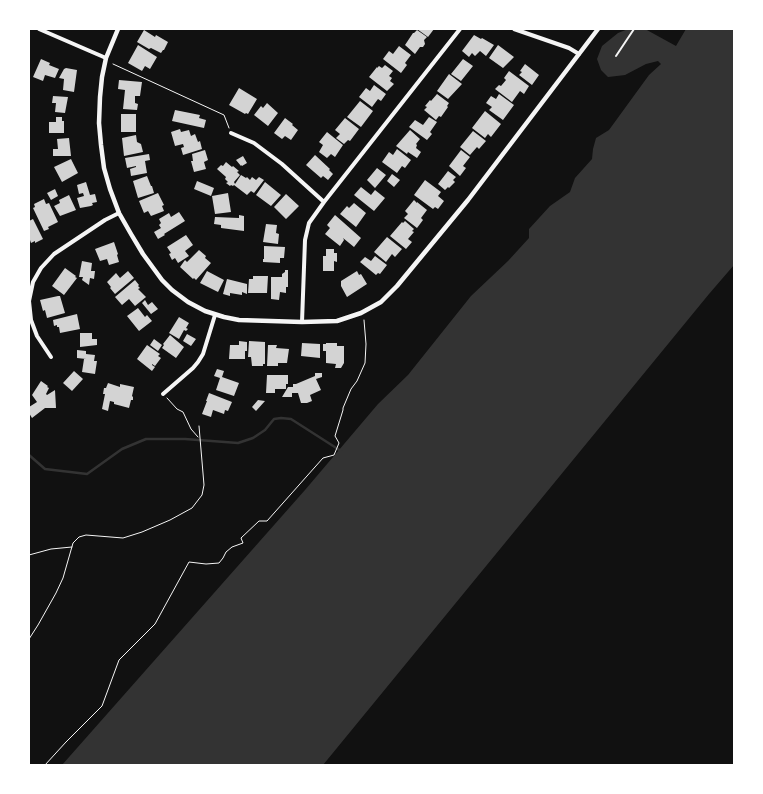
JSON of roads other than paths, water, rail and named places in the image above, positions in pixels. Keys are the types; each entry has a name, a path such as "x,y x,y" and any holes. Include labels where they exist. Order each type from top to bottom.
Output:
{"street":[{"path":"39,29 106,58"},
{"path":"118,29 106,58 102,77 100,130 104,168 120,213 143,254 168,286 188,302 215,315 239,320 302,322 337,321 349,318 376,305 397,286 468,200 598,29"},
{"path":"302,322 305,235 309,223 460,29"},
{"path":"514,29 569,48 579,54"},
{"path":"231,133 261,148 282,164 324,202"},
{"path":"51,357 37,336 31,320 29,301 33,282 41,268 54,254 105,220 120,213"},
{"path":"164,394 198,362 203,354 215,315"}],"lane":[{"path":"616,56 634,29"}],"waterway":[{"path":"29,455 45,469 87,474 122,449 146,439 185,439 238,443 253,438 265,430 274,419 281,418 291,419 341,451"}]}
